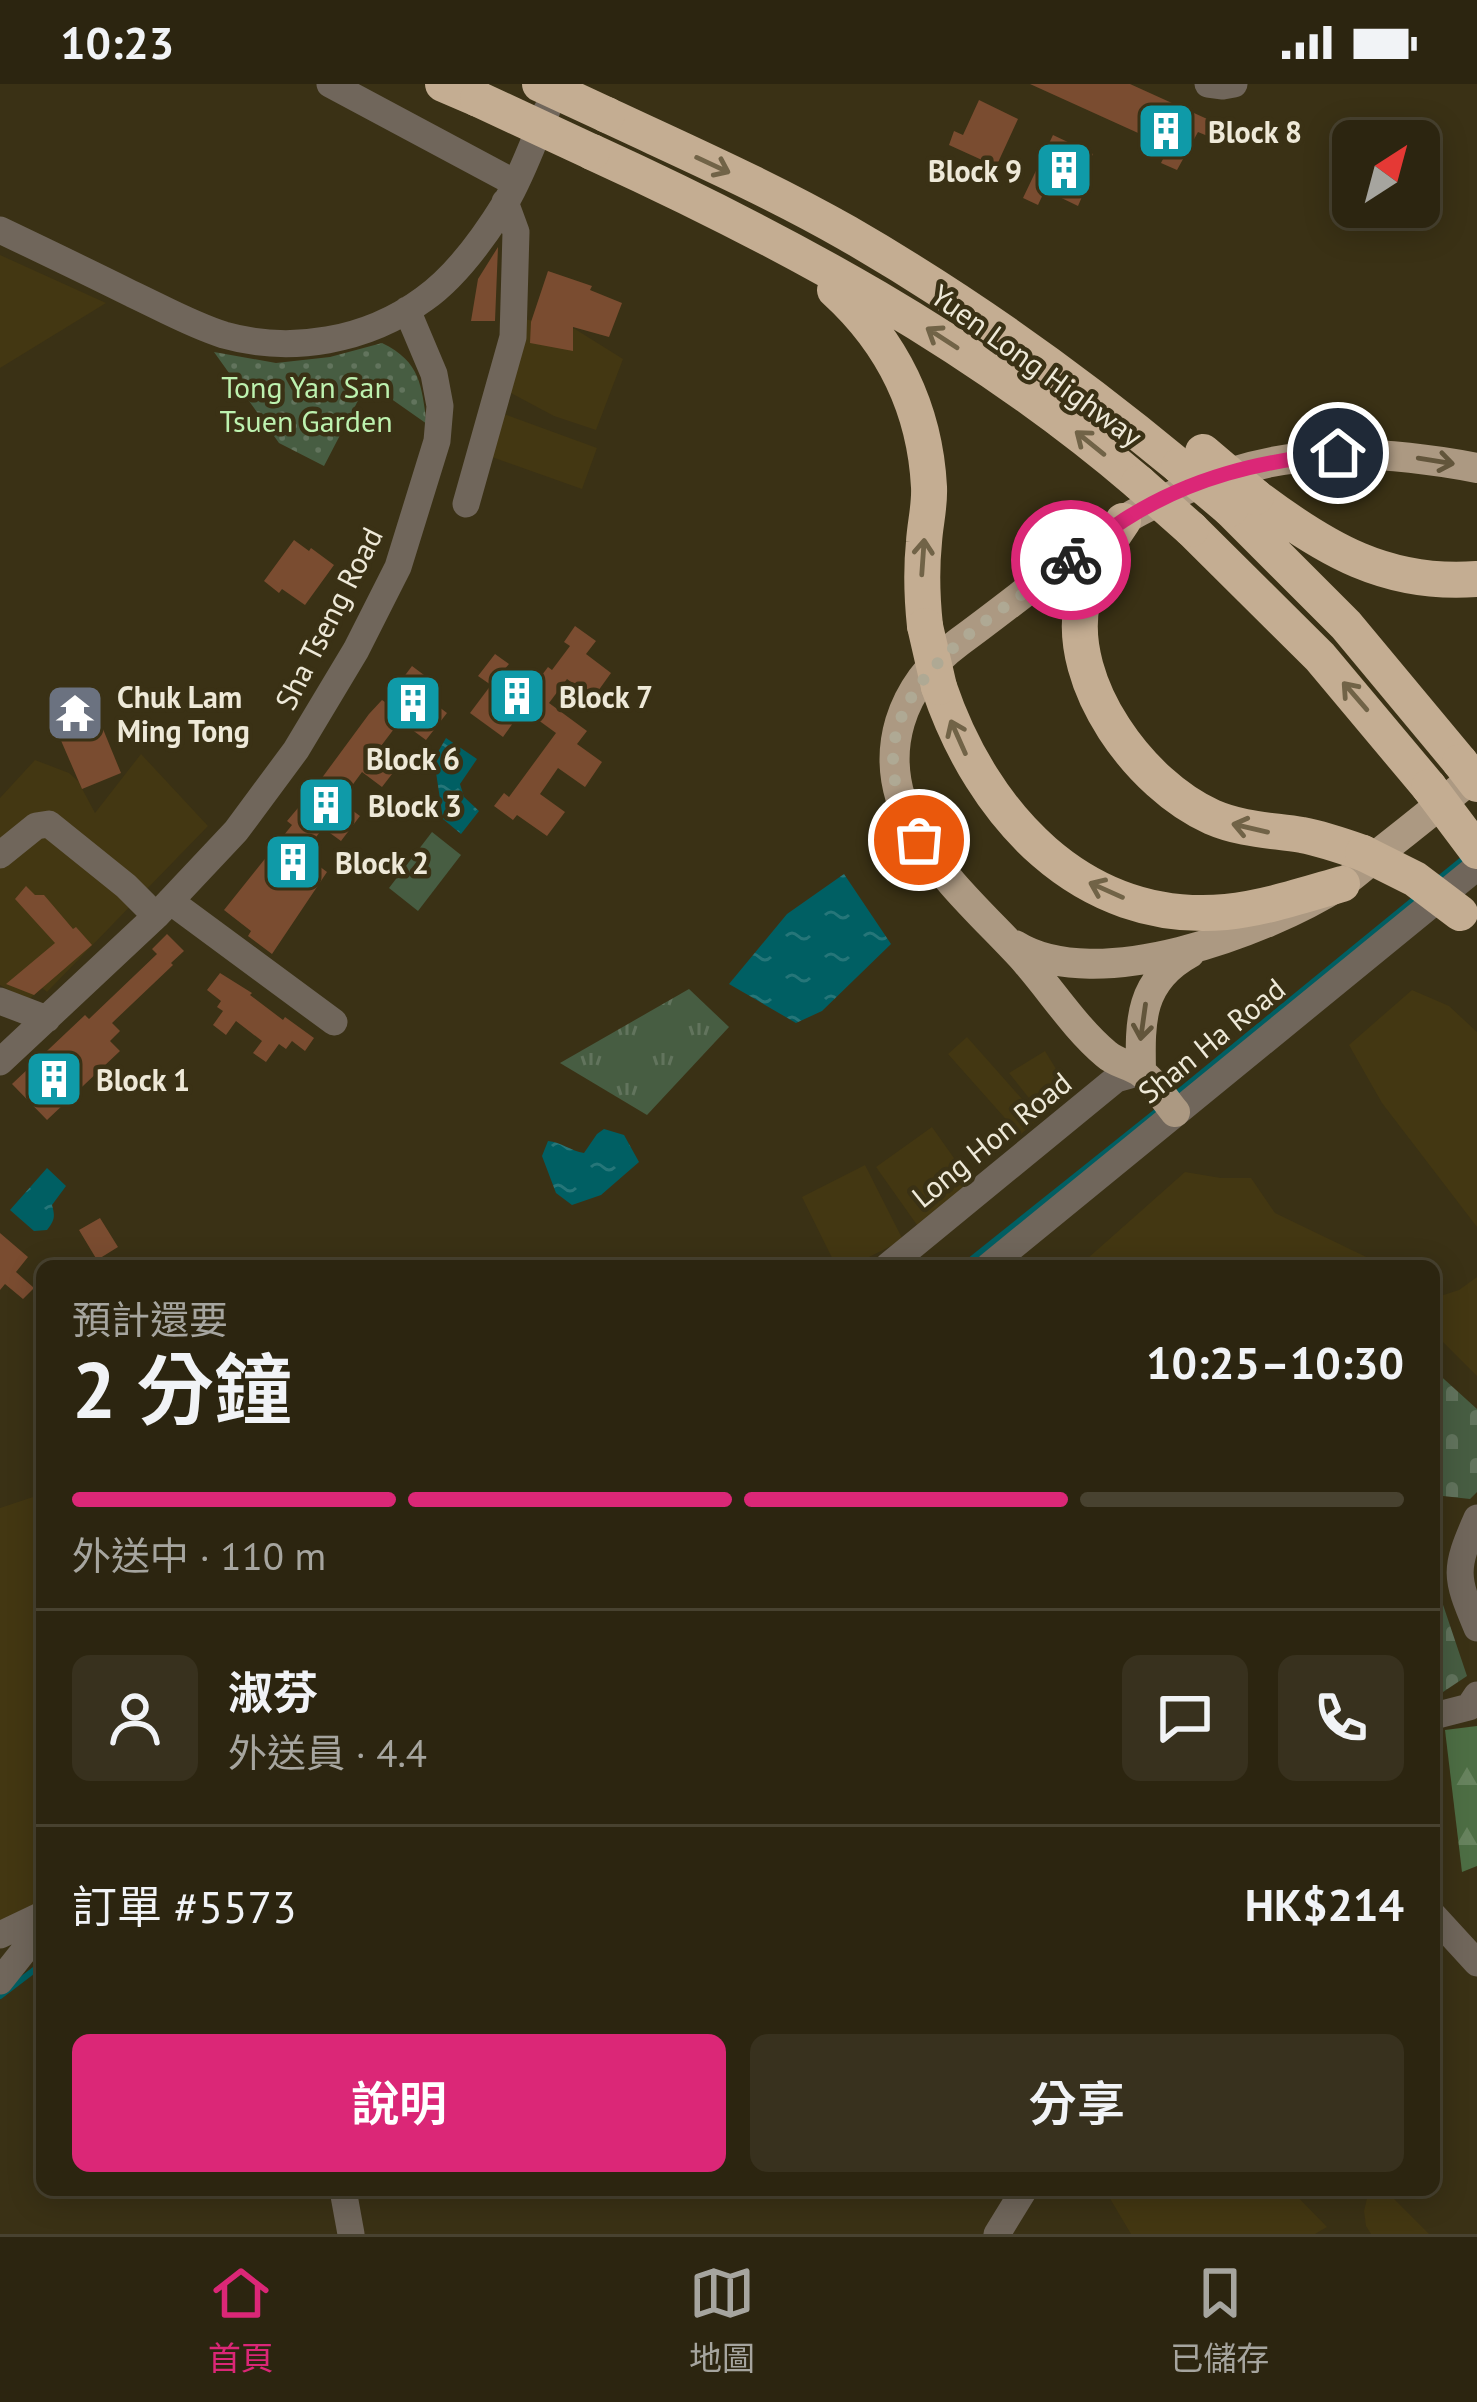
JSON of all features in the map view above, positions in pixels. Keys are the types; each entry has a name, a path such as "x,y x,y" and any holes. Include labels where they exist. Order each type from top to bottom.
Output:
{"highway":[{"name":"Yuen Long Highway","path":"443,84 789,247 919,323 1039,404 1191,529 1320,656 1477,851"},
{"name":"Yuen Long Highway","path":"540,84 844,232 1021,342 1191,459 1243,503 1471,774"},
{"path":"685,195 833,289 861,314 894,360 925,451 929,488 922,567 925,626 939,687 965,753 998,804 1039,848 1092,885 1157,908 1203,913 1250,908 1342,884"},
{"path":"1243,503 1369,566 1410,576 1477,579"},
{"path":"1123,521 1088,584 1080,623 1082,651 1102,708 1146,770 1211,816 1241,827 1302,836 1364,853 1415,879 1468,921"}],"main road":[{"path":"1159,1093 1093,1041 927,853 910,826 896,784 894,753 898,728 915,688 948,650 1123,521 1210,478 1285,458 1338,453 1384,454 1477,467"},
{"path":"1159,1093 1141,1018 1160,976 1179,959 1208,944 1300,907 1342,884 1471,774"},
{"path":"1000,934 1032,955 1075,964 1133,961 1208,944"}],"street":[{"path":"330,84 510,193"},
{"path":"0,230 224,335 292,344 336,338 407,310 447,279 510,193 558,84"},
{"path":"1208,84 1234,84"},
{"path":"466,504 513,337 516,232 510,193"},
{"name":"Sha Tseng Road","path":"0,1062 163,909 236,831 296,750 356,650 398,567 440,424 434,374 407,310"},
{"path":"0,855 36,826 49,824 126,886 334,1022"},
{"name":"Shan Ha Road","path":"995,1260 1159,1093 1477,867"},
{"path":"0,1001 47,1019"},
{"name":"Long Hon Road","path":"895,1260 1116,1079 1159,1093"},
{"path":"1477,1518 1460,1557 1459,1585 1477,1628"},
{"path":"1440,1714 1469,1707 1477,1695"},
{"path":"0,1935 36,1919"},
{"path":"1440,1923 1477,1963"},
{"path":"0,1981 36,1936"},
{"path":"344,2196 351,2234"},
{"path":"997,2234 1020,2196"}],"shaded area":[{"path":"0,255 106,303 0,368"},
{"path":"519,318 575,329 623,359 596,430 554,416 505,390"},
{"path":"504,414 597,448 582,489 489,456"},
{"path":"141,754 208,826 47,992 42,988 28,1000 0,985 0,798 35,760 69,773 95,813"},
{"path":"1412,990 1449,1006 1477,1032 1477,1227 1382,1103 1349,1045"},
{"path":"967,1037 1039,1118 1020,1135 948,1054"},
{"path":"1045,1051 1064,1082 1040,1112 1009,1073"},
{"path":"932,1127 973,1185 917,1225 876,1167"},
{"path":"865,1165 903,1240 863,1260 833,1260 802,1197"},
{"path":"1185,1172 1251,1178 1275,1213 1373,1260 1086,1260"},
{"path":"1477,1277 1477,1376 1440,1339 1440,1296"},
{"path":"36,1496 36,1908 0,1923 0,1508"},
{"path":"1109,2196 1297,2196 1327,2227 1315,2234 1131,2234"},
{"path":"1368,2196 1391,2196 1429,2234 1371,2234 1364,2211"}],"green space":[{"name":"Tong Yan San Tsuen Garden","path":"382,343 412,367 427,424 380,391 363,391 324,466 279,443 214,352 276,363 330,357"},
{"path":"432,832 461,855 418,911 389,888"},
{"path":"689,989 729,1027 647,1115 560,1063"},
{"path":"1440,1375 1477,1409 1477,1492 1470,1499 1440,1496"},
{"path":"1440,1596 1467,1676 1440,1694"},
{"path":"1477,1726 1477,1866 1462,1872 1445,1730"}],"water":[{"path":"446,738 477,759 460,784 464,797 479,811 461,834 443,819 434,759"},
{"path":"844,874 891,944 822,1011 796,1023 729,984 787,914"},
{"path":"604,1129 624,1135 639,1162 601,1195 572,1205 556,1193 542,1156 548,1141 584,1153"},
{"path":"47,1168 66,1186 52,1205 50,1227 34,1231 10,1210"}],"building":[{"path":"1030,84 1130,84 1216,123 1210,137 1198,132 1177,170 1161,163 1169,147"},
{"path":"979,100 1018,119 989,182 974,175 982,160 949,145 954,131 963,135"},
{"name":"Block 9","path":"1053,135 1093,154 1077,189 1084,192 1078,206 1045,190 1038,205 1023,198"},
{"path":"498,247 495,321 471,321 478,279"},
{"path":"548,271 592,286 590,290 622,303 609,337 573,327 573,351 530,343 531,322"},
{"path":"294,540 334,565 305,605 264,581"},
{"path":"575,626 596,641 586,654 611,673 593,698 567,679 549,703 587,731 577,744 602,762 585,787 558,768 540,794 565,812 547,836 494,806 504,793 509,797 556,733 523,709 503,737 470,713 491,685 478,676 495,654 509,664 503,671 530,691 570,646 564,642"},
{"path":"412,666 432,681 422,694 447,713 426,740 400,721 381,746 402,761 382,787 362,772 351,787 341,802 360,816 341,841 323,828 303,854 327,872 272,954 224,910 292,825 287,821 369,714 385,702"},
{"path":"96,712 121,773 82,789 56,729"},
{"path":"26,886 35,895 44,895 92,945 34,995 6,984 55,943 15,899"},
{"path":"167,934 184,951 112,1023 120,1031 110,1041 120,1051 47,1120 12,1084 157,954 152,949"},
{"path":"220,973 314,1038 305,1051 292,1041 286,1049 279,1044 266,1062 253,1053 262,1041 236,1021 226,1035 213,1025 223,1011 217,1007 221,1001 207,990"},
{"path":"100,1218 118,1247 97,1260 79,1230"},
{"path":"0,1233 28,1257 16,1272 34,1288 23,1299 5,1284 0,1290"}],"waterway":[{"path":"1436,881 1468,855"},
{"path":"1176,1094 1417,897"},
{"path":"971,1260 1162,1107"},
{"path":"0,1996 36,1969"}],"way so far":[{"path":"919,840 899,799 894,753 902,715 915,688 948,650 1071,560"}],"place":[{"name":"Block 8","path":"1166,131"},
{"name":"Block 9","path":"1064,170"},
{"name":"Block 7","path":"517,696"},
{"name":"Block 6","path":"413,703"},
{"name":"Chuk Lam Ming Tong","path":"75,713"},
{"name":"Block 3","path":"326,805"},
{"name":"Block 2","path":"293,862"},
{"name":"Block 1","path":"54,1079"}],"route":[{"path":"1071,560 1145,508 1210,478 1285,458 1338,453"}]}
